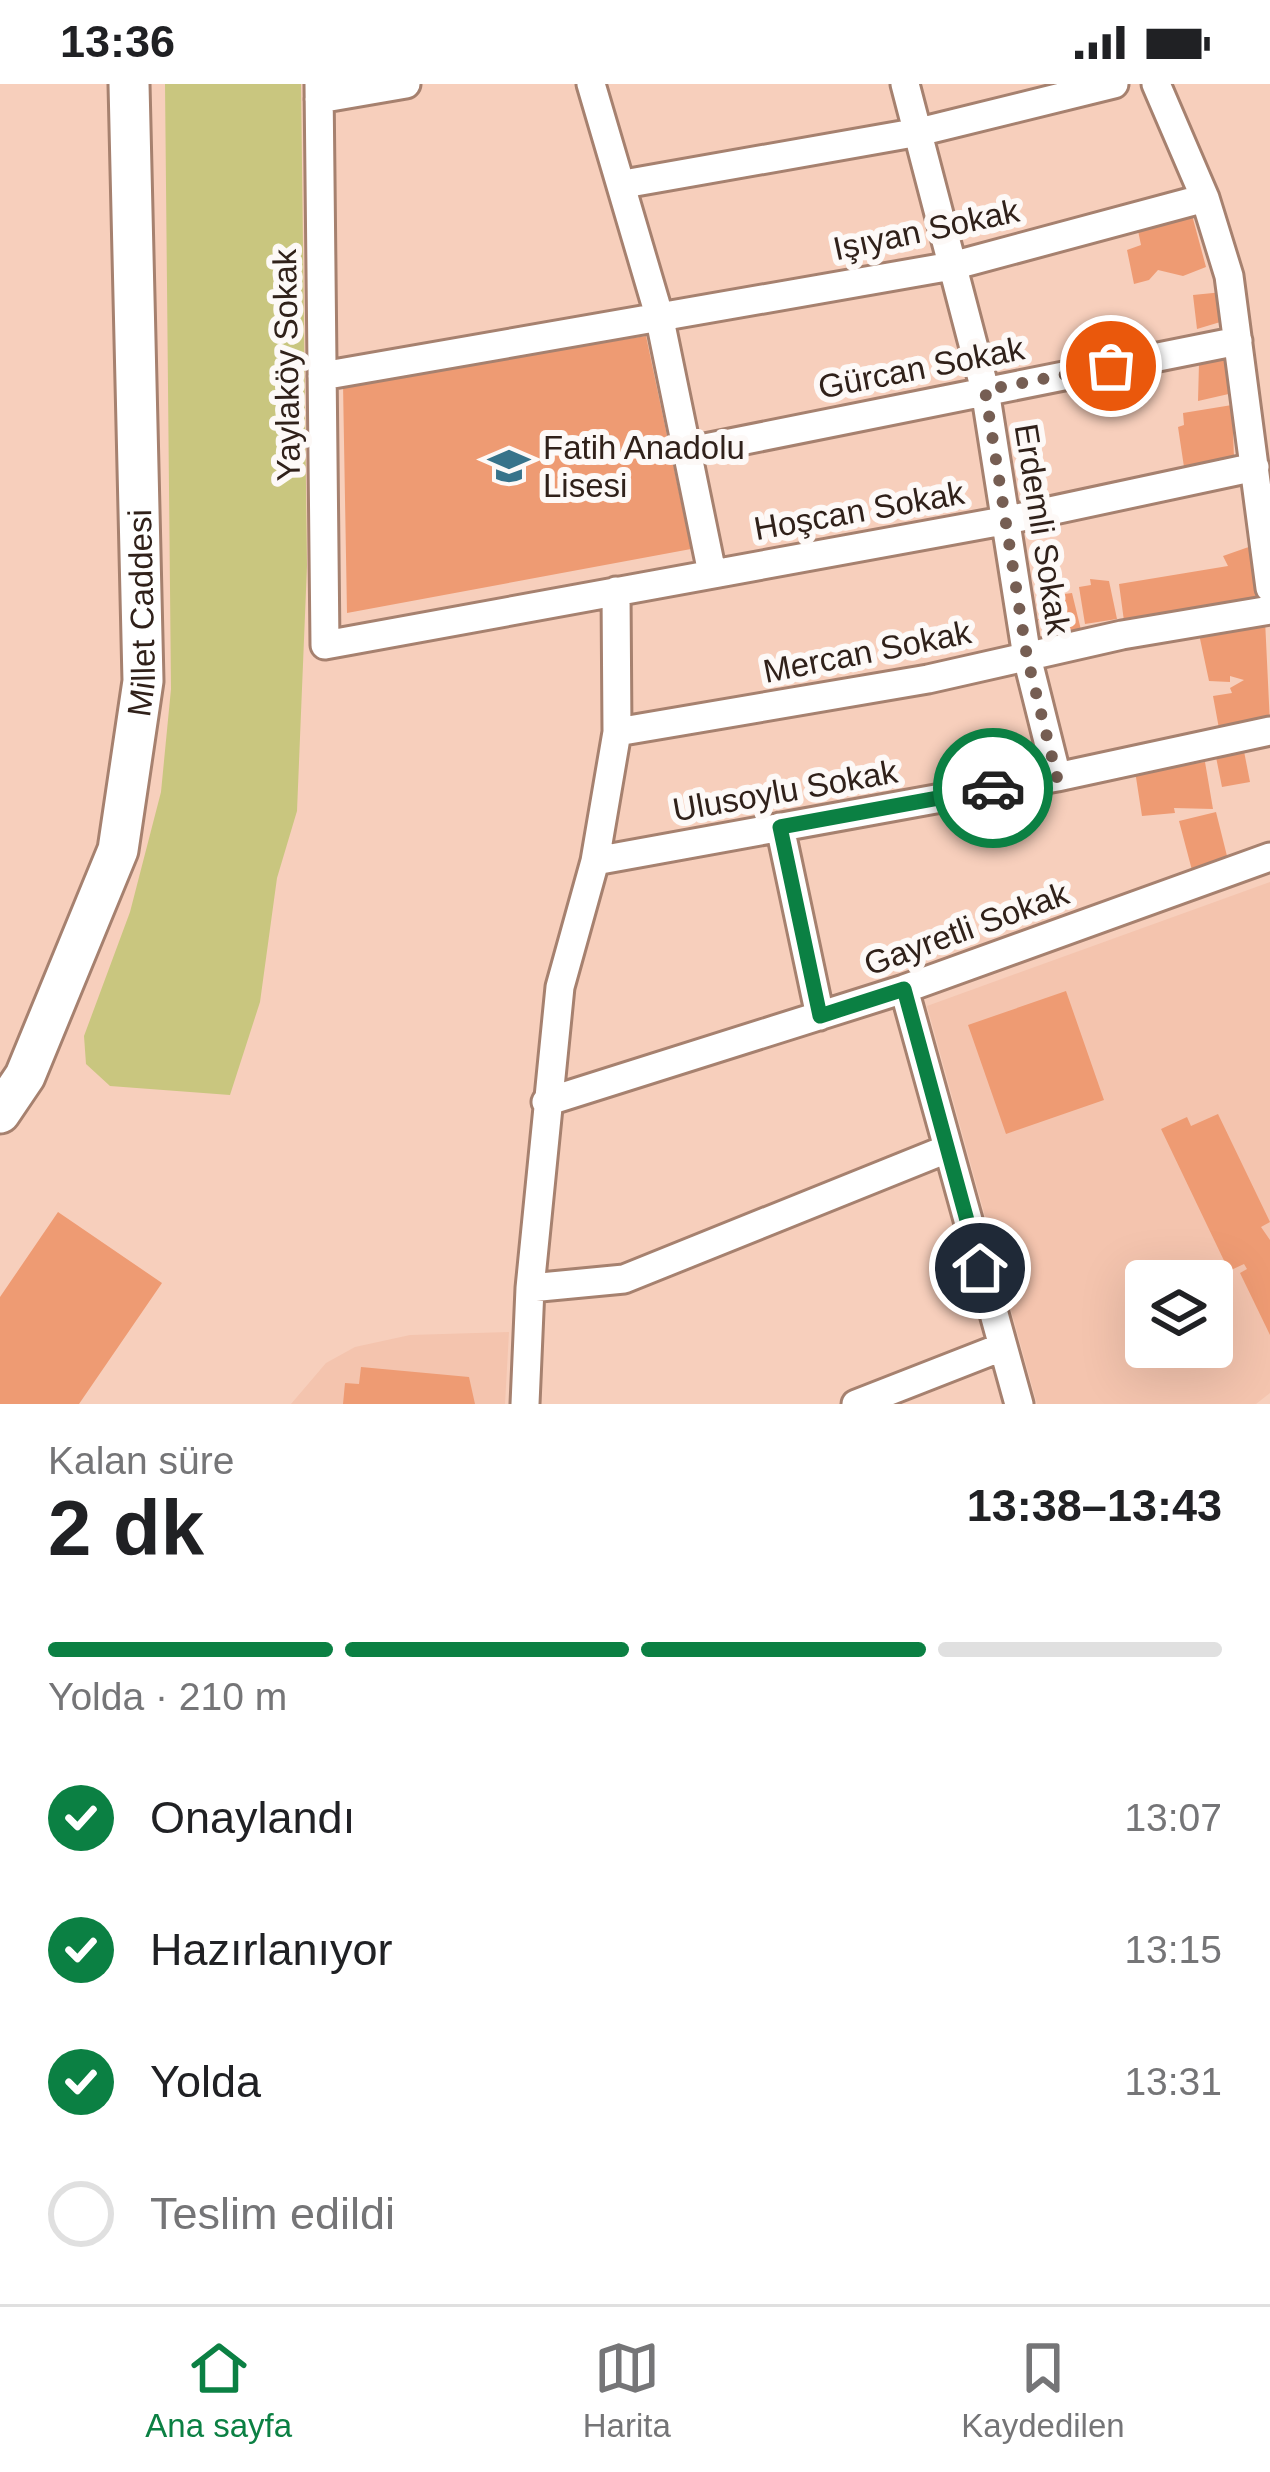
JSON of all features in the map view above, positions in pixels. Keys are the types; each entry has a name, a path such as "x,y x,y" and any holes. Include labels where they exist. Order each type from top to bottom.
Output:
{"main road":[{"name":"Millet Caddesi","path":"0,1113 12,1068 118,850 143,681 129,84"}],"street":[{"path":"319,91 406,84"},
{"path":"592,84 659,315 691,451 712,573"},
{"name":"Erdemli Sokak","path":"905,84 985,390 1027,657 1057,777"},
{"path":"624,184 919,132 1114,84"},
{"path":"1156,84 1204,198 1229,277 1270,588"},
{"name":"Yaylaköy Sokak","path":"319,91 325,645"},
{"name":"Işıyan Sokak","path":"322,376 952,266 1204,198"},
{"name":"Gürcan Sokak","path":"691,451 1238,341"},
{"name":"Hoşcan Sokak","path":"325,645 1003,521 1255,467"},
{"path":"525,1404 530,1288 560,987 595,861 617,732 616,592"},
{"name":"Mercan Sokak","path":"617,732 928,680 1270,610"},
{"name":"Ulusoylu Sokak","path":"595,861 1057,777 1270,731"},
{"path":"780,827 820,1016"},
{"name":"Gayretli Sokak","path":"546,1102 904,989 1270,856"},
{"path":"904,989 1019,1404"},
{"path":"530,1288 625,1279 947,1149"},
{"path":"856,1404 1003,1347"}],"shaded area":[{"path":"165,84 301,84 307,566 297,811 277,878 260,1002 230,1095 110,1086 86,1064 84,1036 130,912 161,792 171,689"},
{"path":"1270,882 1270,1393 1256,1404 1037,1404 927,1006"},
{"path":"509,1332 505,1404 291,1404 326,1363 355,1347 410,1335"}],"building":[{"path":"1192,215 1206,267 1183,276 1158,270 1149,280 1134,284 1127,250 1141,245 1137,226"},
{"path":"1223,292 1227,320 1197,329 1193,295"},
{"name":"Fatih Anadolu Lisesi","path":"646,336 691,549 347,613 343,384"},
{"path":"1227,359 1233,393 1198,401 1199,363"},
{"path":"1232,405 1234,458 1184,467 1178,427 1184,425 1183,413"},
{"path":"1260,543 1267,597 1124,621 1119,584 1228,566 1223,556"},
{"path":"1090,579 1109,581 1117,619 1085,624 1079,587 1091,585"},
{"path":"1072,593 1081,630 1046,634 1038,619 1054,618 1049,596"},
{"path":"1265,620 1270,724 1220,734 1213,696 1232,693 1230,688 1244,680 1230,676 1230,682 1209,681 1199,634"},
{"path":"1243,746 1250,782 1222,787 1215,752"},
{"path":"1205,762 1213,809 1174,808 1175,813 1142,816 1135,771"},
{"path":"1216,812 1229,864 1193,874 1179,821"},
{"path":"1066,991 1104,1100 1006,1134 968,1025"},
{"path":"1218,1114 1270,1222 1261,1227 1270,1240 1270,1335 1240,1273 1247,1269 1244,1264 1233,1269 1233,1260 1224,1260 1161,1129 1187,1117 1191,1126"},
{"path":"58,1212 162,1283 79,1404 0,1404 0,1297"},
{"path":"361,1367 469,1377 475,1404 343,1404 345,1383 359,1384"}],"way so far":[{"path":"993,788 1057,777 1027,657 985,390 1111,366"}],"place":[{"name":"Fatih Anadolu Lisesi","path":"509,466"}],"route":[{"path":"980,1268 904,989 820,1016 780,827 993,788"}]}
